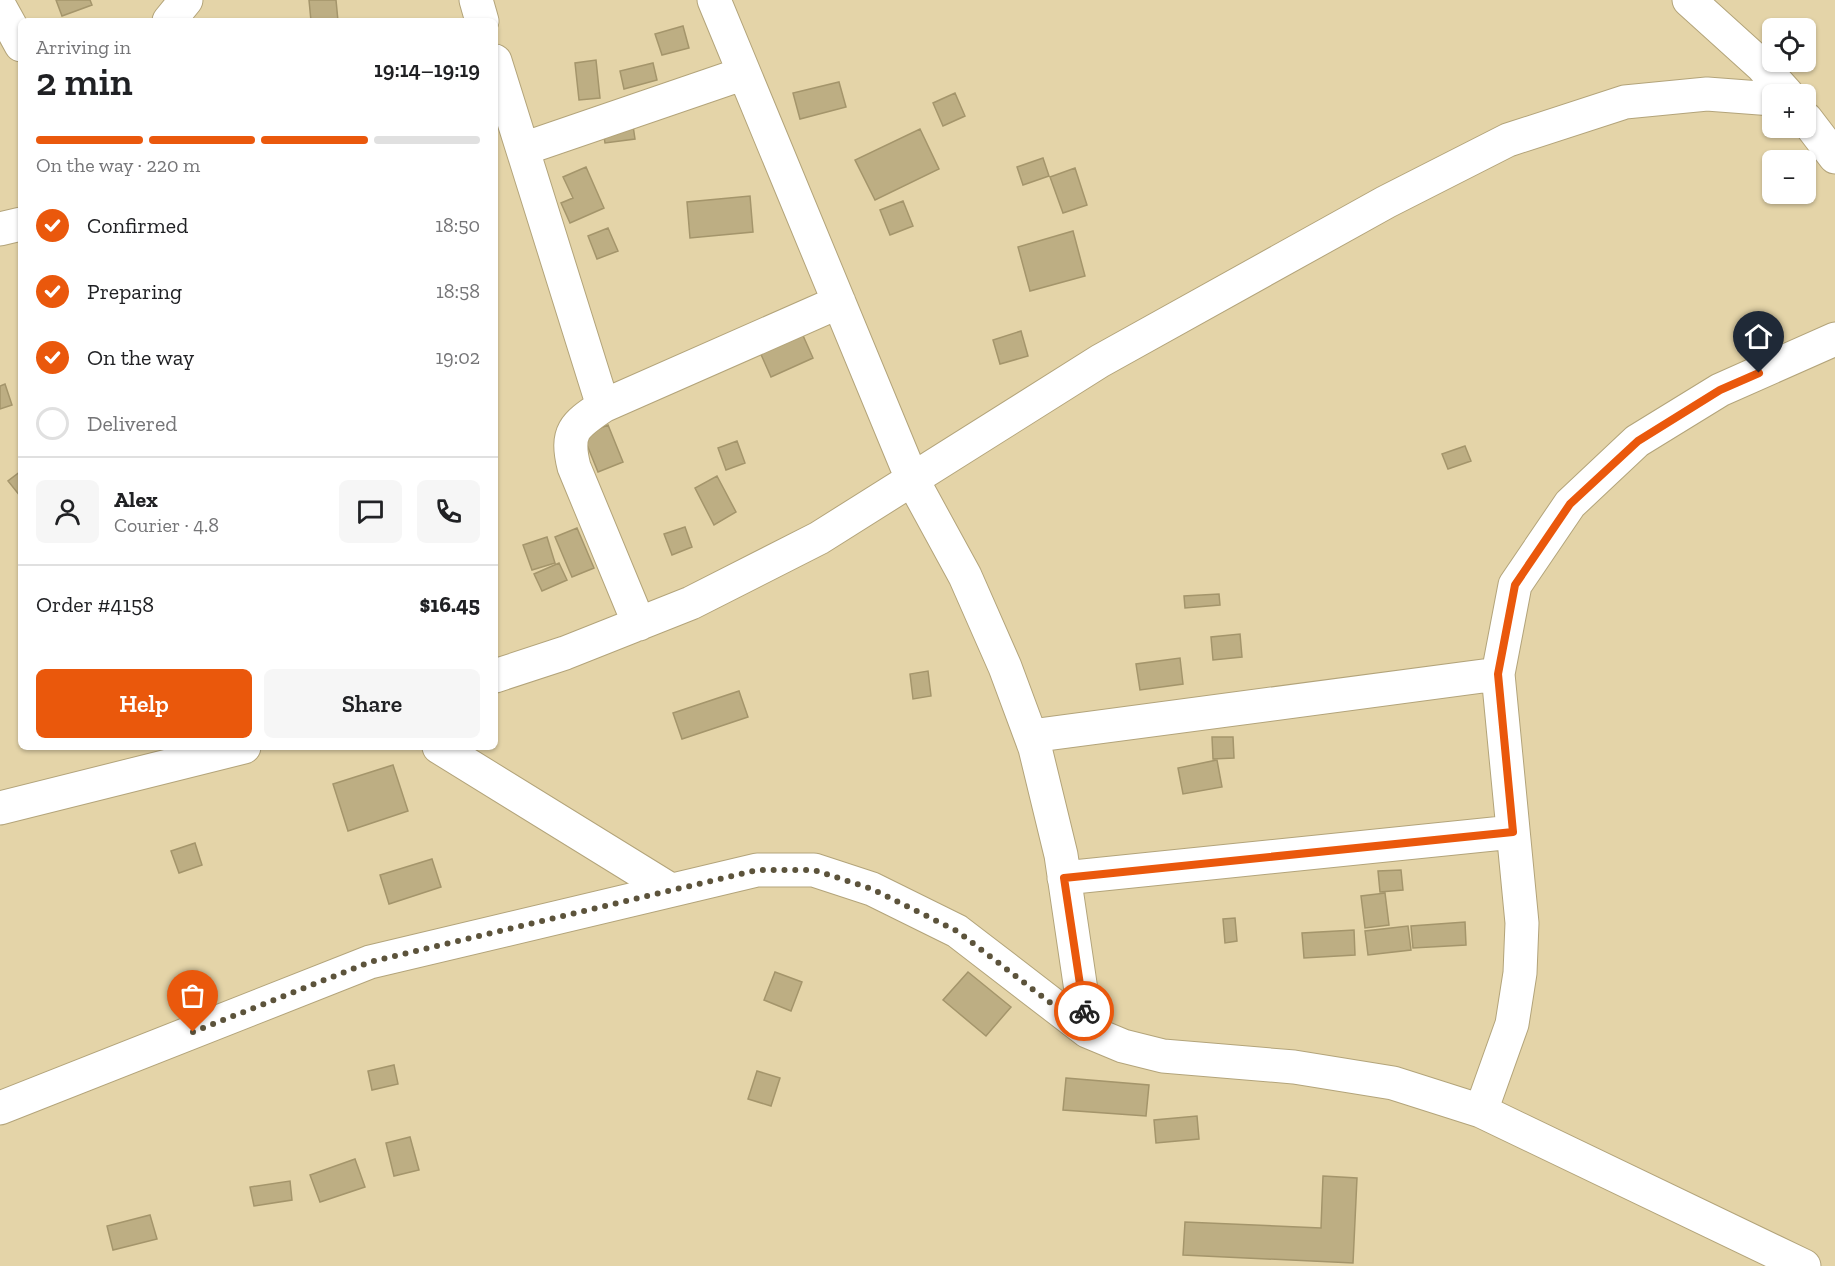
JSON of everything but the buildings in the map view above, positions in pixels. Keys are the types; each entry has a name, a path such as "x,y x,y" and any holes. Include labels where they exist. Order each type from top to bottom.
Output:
{"street":[{"path":"172,18 186,0"},
{"path":"476,0 481,18"},
{"path":"714,0 742,74 912,479 965,576 1005,668 1031,736 1064,878 1087,1031"},
{"path":"1689,0 1762,66 1778,84"},
{"path":"0,7 18,40"},
{"path":"498,70 603,405"},
{"path":"523,149 742,74"},
{"path":"498,675 565,653 691,603 819,538 1100,361 1386,202 1508,140 1625,102 1707,94 1762,98"},
{"path":"1816,132 1835,157"},
{"path":"0,229 18,225"},
{"path":"639,624 574,466 569,448 573,430 603,405 839,302"},
{"path":"1481,1111 1512,1024 1520,973 1522,923 1498,674 1515,585 1570,504 1638,441 1720,390 1835,339"},
{"path":"1031,736 1498,674"},
{"path":"0,808 232,750"},
{"path":"444,750 669,889"},
{"path":"1064,878 1513,832"},
{"path":"0,1108 370,962 669,889 757,870 814,870 872,889 957,931 1087,1031 1123,1046 1163,1056 1293,1067 1393,1083 1481,1111 1804,1266"}],"way so far":[{"path":"193,1032 370,962 669,889 757,870 814,870 872,889 957,931 1087,1031 1084,1011"}],"route":[{"path":"1084,1011 1064,878 1513,832 1498,674 1515,585 1570,504 1638,441 1720,390 1759,373"}]}
